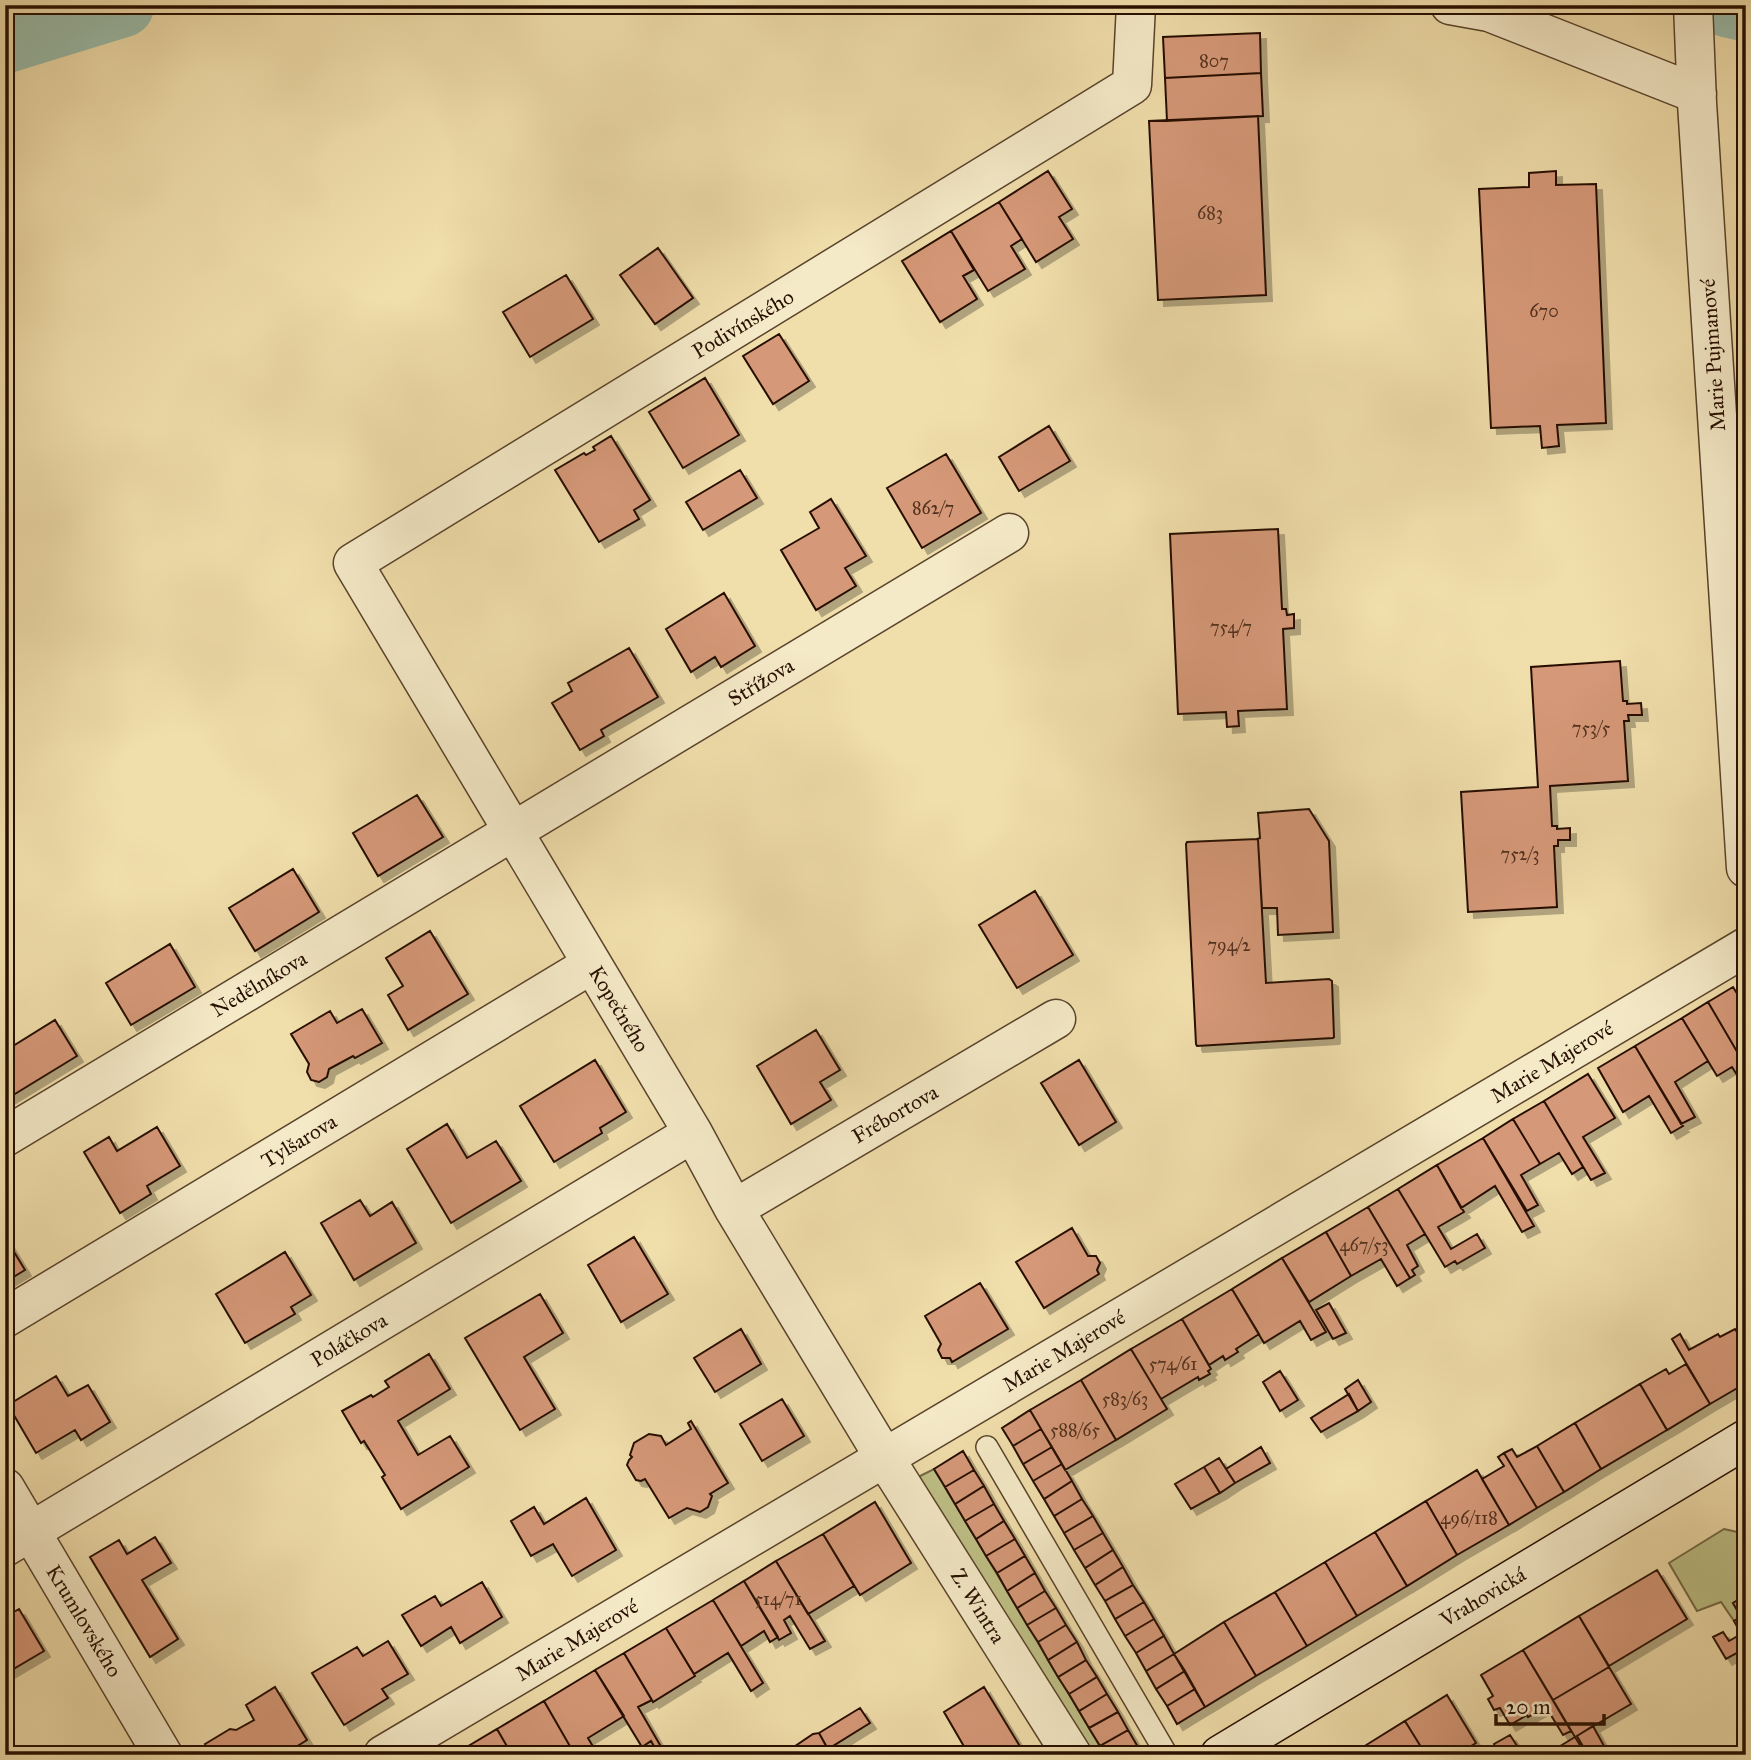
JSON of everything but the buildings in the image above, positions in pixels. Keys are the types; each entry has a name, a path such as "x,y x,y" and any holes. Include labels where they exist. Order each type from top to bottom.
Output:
{"street":[{"name":"Podivínského","path":"353,563 1132,85 1136,5"},
{"path":"1450,5 1489,12 1697,94"},
{"name":"Marie Pujmanové","path":"1693,5 1746,868"},
{"name":"Střížova","path":"512,831 1009,533"},
{"name":"Kopečného","path":"353,563 693,1133 733,1209 884,1457"},
{"name":"Nedělníkova","path":"5,1138 512,831"},
{"name":"Marie Majerové","path":"383,1755 1746,947"},
{"name":"Tylšarova","path":"5,1318 592,964"},
{"name":"Frébortova","path":"733,1209 1056,1019"},
{"name":"Poláčkova","path":"18,1539 693,1133"},
{"name":"Vrahovická","path":"1220,1755 1744,1444"},
{"name":"Z. Wintra","path":"884,1457 1072,1755"},
{"name":"Krumlovského","path":"5,1488 18,1539 163,1755"}],"lane":[{"path":"986,1447 1167,1755"}],"green space":[{"path":"934,1469 1105,1755 1079,1755 916,1478"},
{"path":"1724,1529 1746,1534 1746,1595 1733,1603 1741,1617 1734,1621 1721,1602 1697,1611 1669,1563"}],"waterway":[{"path":"5,41 122,5"},
{"path":"1728,5 1746,9"}]}
